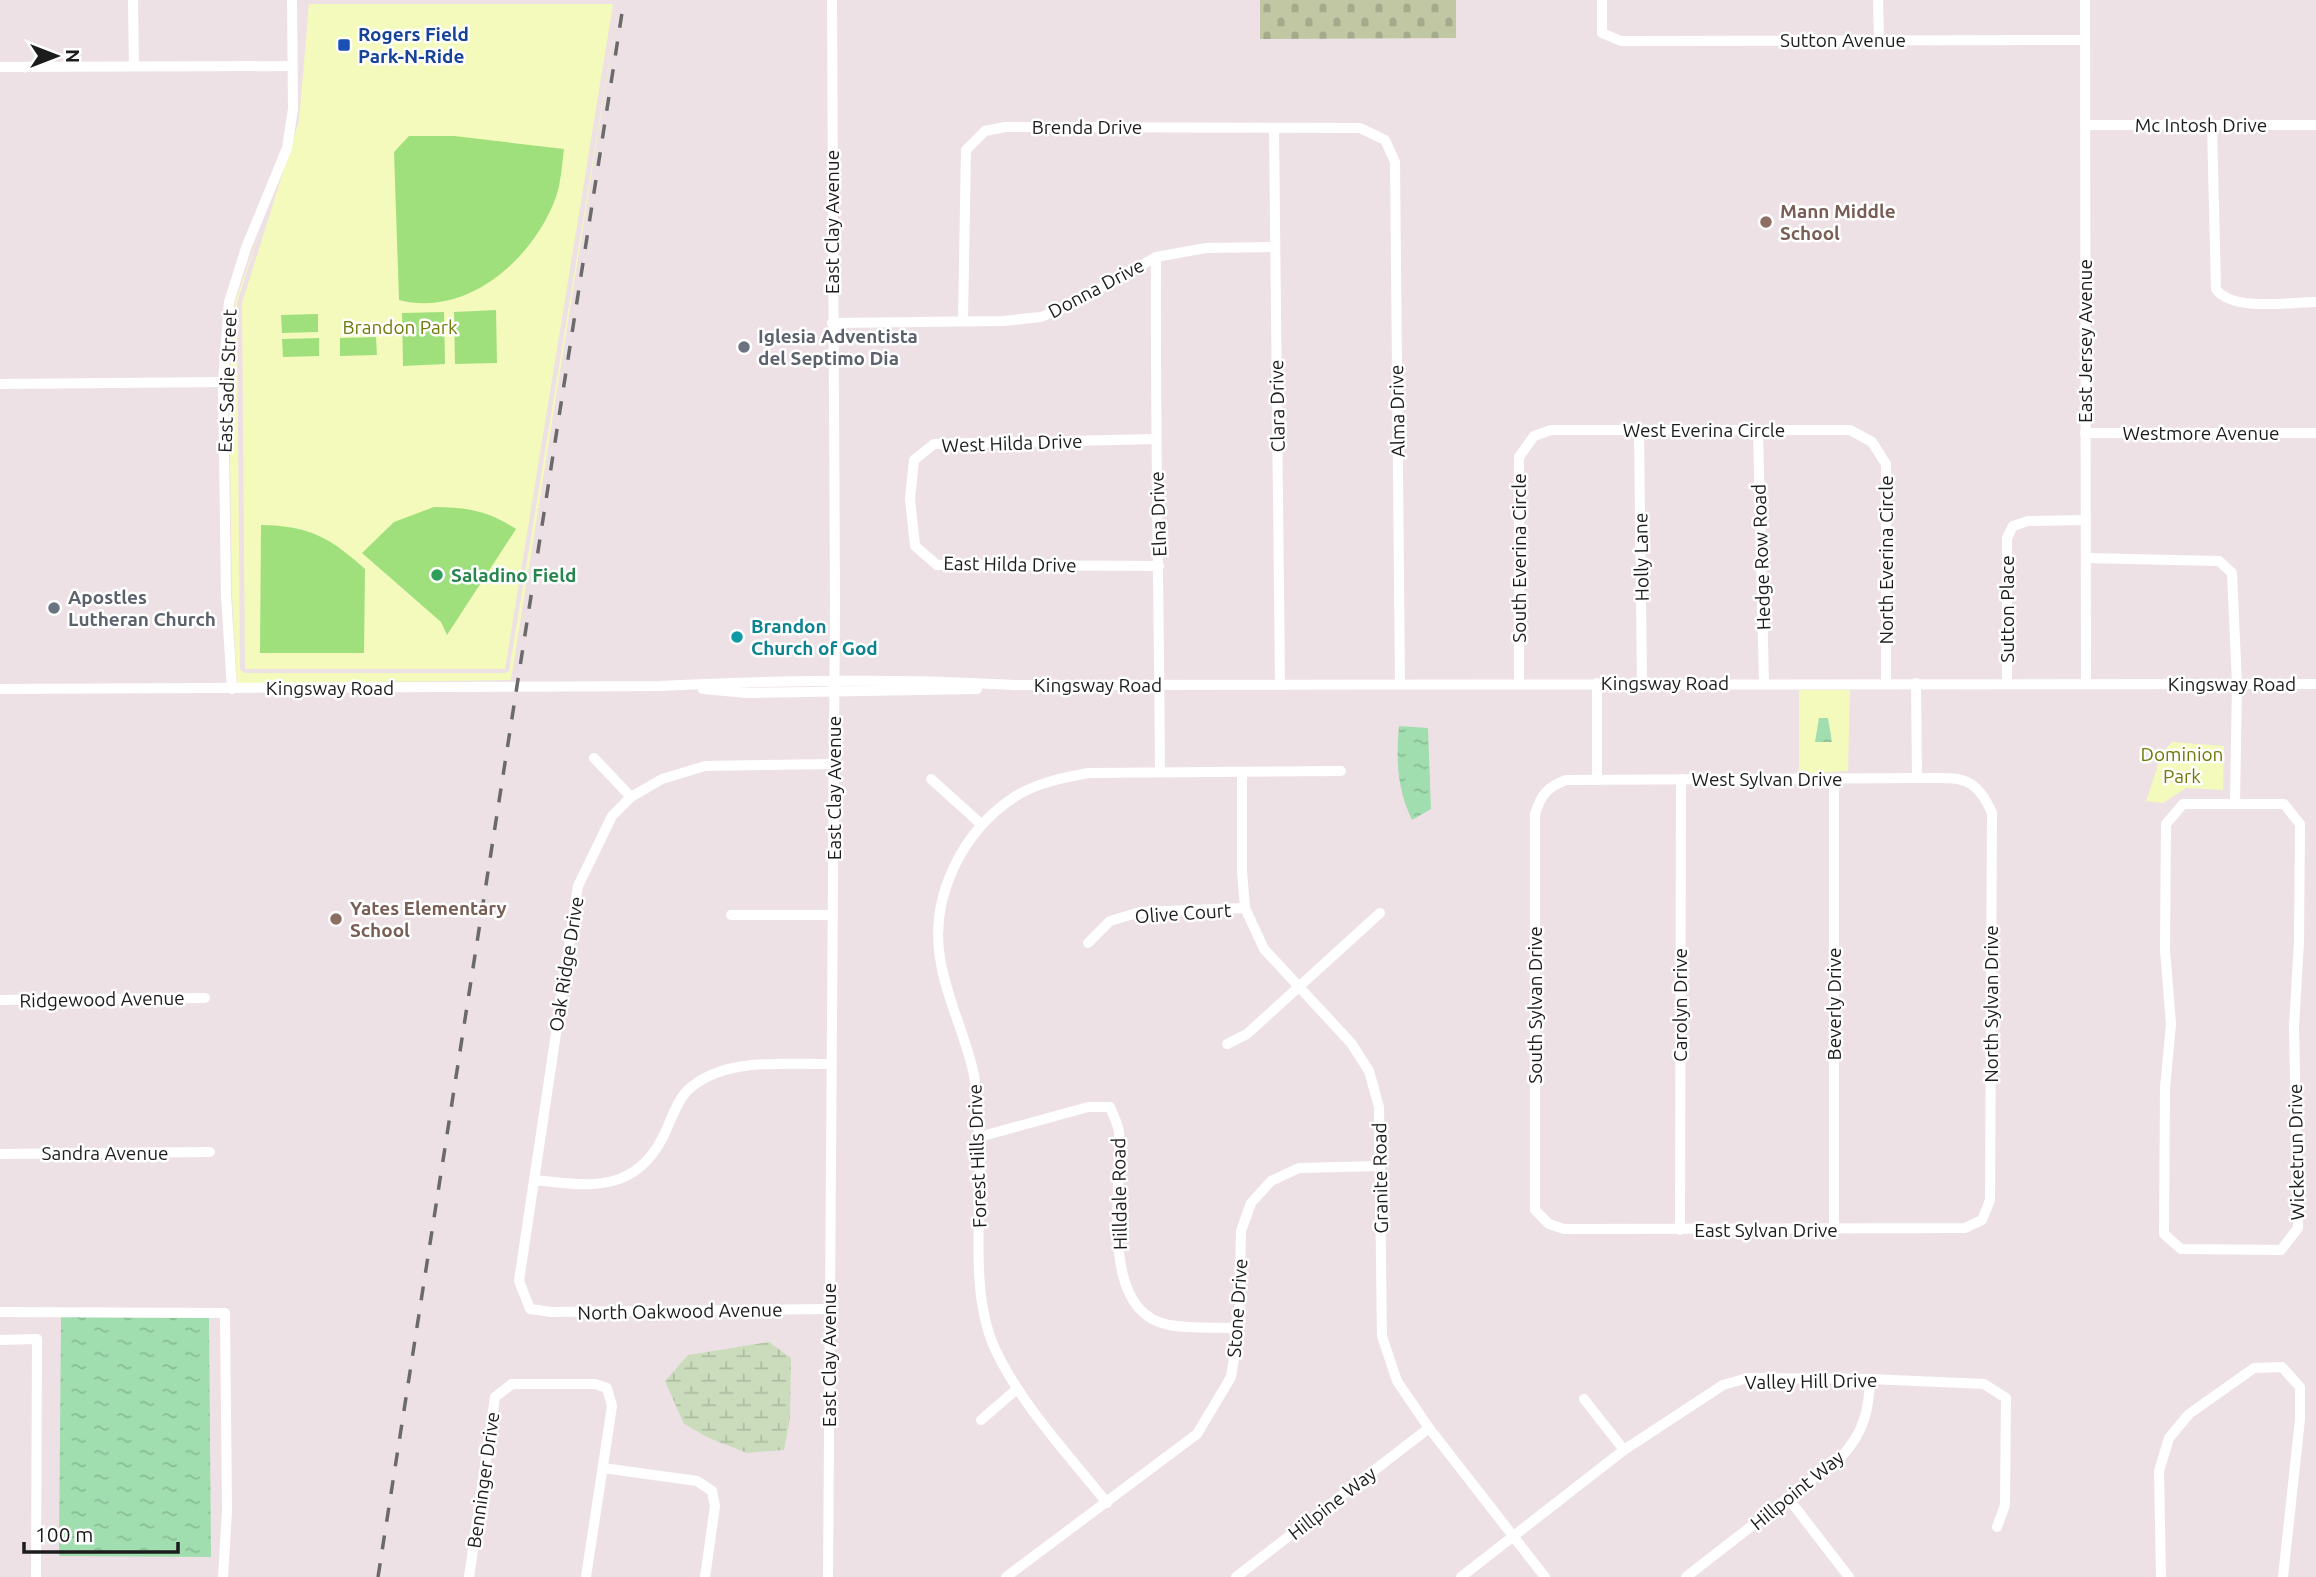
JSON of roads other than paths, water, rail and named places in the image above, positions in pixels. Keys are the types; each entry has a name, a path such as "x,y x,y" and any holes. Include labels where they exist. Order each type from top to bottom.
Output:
{"street":[{"path":"134,0 134,66"},
{"name":"East Sadie Street","path":"232,689 226,595 223,382 229,302 246,248 288,148 293,109 292,0"},
{"name":"East Clay Avenue","path":"828,1577 834,764 832,0"},
{"name":"Sutton Avenue","path":"1602,0 1602,33 1621,41 2085,40"},
{"path":"1878,0 1879,40"},
{"name":"East Jersey Avenue","path":"2085,0 2086,683"},
{"path":"0,67 292,66"},
{"name":"Mc Intosh Drive","path":"2085,125 2316,125"},
{"path":"2212,125 2216,289 2220,296 2235,303 2316,302"},
{"name":"Brenda Drive","path":"962,321 967,150 985,131 1005,127 1360,128 1385,139"},
{"name":"Clara Drive","path":"1274,128 1280,685"},
{"name":"Alma Drive","path":"1385,139 1395,162 1400,684"},
{"name":"Donna Drive","path":"832,323 1041,317 1072,304 1156,257 1206,248 1275,247"},
{"name":"Elna Drive","path":"1156,257 1155,439 1160,772"},
{"path":"0,384 223,382"},
{"name":"West Everina Circle","path":"1534,436 1551,430 1850,430 1872,442"},
{"name":"Holly Lane","path":"1639,430 1642,683"},
{"name":"Hedge Row Road","path":"1758,431 1764,683"},
{"name":"Westmore Avenue","path":"2085,433 2316,433"},
{"name":"South Everina Circle","path":"1520,684 1520,457 1534,436"},
{"name":"West Hilda Drive","path":"910,499 915,460 934,444 1155,439"},
{"name":"North Everina Circle","path":"1872,442 1886,464 1886,683"},
{"name":"East Hilda Drive","path":"910,499 915,546 937,565 1159,566"},
{"name":"Sutton Place","path":"2007,683 2007,538 2013,526 2028,522 2086,520"},
{"path":"2086,558 2219,561 2232,573 2236,684 2235,803"},
{"path":"1597,683 1597,780"},
{"path":"1916,683 1917,778"},
{"name":"Kingsway Road","path":"0,689 660,687 747,692 834,686 925,691 1015,685 2316,684"},
{"path":"594,758 631,797"},
{"name":"Oak Ridge Drive","path":"530,1309 519,1281 578,886 612,816 631,797 662,779 705,766 834,764"},
{"name":"Forest Hills Drive","path":"1107,1503 1017,1389 994,1346 981,1296 979,1137 974,1076 940,958 939,912 954,865 981,824 1014,797 1050,780 1088,773 1341,771"},
{"name":"Granite Road","path":"1242,772 1242,872 1245,908 1264,949 1351,1043 1369,1071 1379,1107 1382,1336 1397,1381 1429,1428 1545,1577"},
{"name":"West Sylvan Drive","path":"1550,786 1566,780 1917,778 1964,779 1982,790"},
{"path":"930,779 981,824"},
{"name":"Carolyn Drive","path":"1680,1230 1681,779"},
{"name":"Beverly Drive","path":"1834,779 1834,1230"},
{"name":"South Sylvan Drive","path":"1549,1224 1535,1210 1535,814 1540,798 1550,786"},
{"name":"North Sylvan Drive","path":"1982,790 1992,813 1990,1200 1982,1220"},
{"name":"Wicketrun Drive","path":"2235,803 2284,804 2300,824 2299,942 2294,1026 2298,1228 2281,1250 2181,1249 2164,1234 2165,1088 2171,1024 2165,950 2166,824 2183,804 2235,803"},
{"name":"Olive Court","path":"1088,943 1110,921 1140,912 1245,908"},
{"path":"1227,1044 1247,1034 1380,913"},
{"path":"731,915 833,915"},
{"name":"Ridgewood Avenue","path":"0,1000 205,998"},
{"path":"534,1180 593,1186 625,1177 653,1156 687,1090 719,1072 745,1066 832,1064"},
{"name":"Hilldale Road","path":"979,1137 1088,1107 1110,1107 1119,1130 1118,1250 1129,1295 1146,1314 1167,1325 1239,1328"},
{"name":"Sandra Avenue","path":"0,1154 210,1153"},
{"name":"Stone Drive","path":"1006,1577 1020,1573 1196,1434 1207,1422 1231,1377 1239,1328 1241,1231 1251,1203 1271,1181 1299,1168 1379,1166"},
{"name":"East Sylvan Drive","path":"1549,1224 1564,1229 1834,1230 1965,1228 1982,1220"},
{"name":"North Oakwood Avenue","path":"530,1309 552,1312 830,1310"},
{"path":"0,1311 225,1313 227,1511 223,1577"},
{"path":"0,1340 37,1339 36,1577"},
{"path":"2161,1577 2160,1471 2169,1438 2189,1414 2254,1368 2282,1367 2300,1387 2301,1419 2283,1577"},
{"name":"Valley Hill Drive","path":"1461,1577 1624,1450 1723,1385 1748,1378 1870,1379 1984,1384 2006,1398 2006,1505 1997,1527"},
{"name":"Hillpoint Way","path":"1686,1577 1843,1455 1856,1441 1869,1411 1870,1379"},
{"name":"Benninger Drive","path":"469,1577 495,1397 512,1384 595,1384 607,1388 612,1406 586,1577"},
{"path":"981,1420 1017,1389"},
{"path":"1584,1399 1624,1450"},
{"name":"Hillpine Way","path":"1236,1577 1429,1428"},
{"path":"603,1468 697,1481 712,1491 715,1506 705,1577"},
{"path":"1788,1498 1849,1577"}],"water":[{"path":"1819,718 1828,718 1832,742 1815,742"},
{"path":"1399,726 1428,728 1431,809 1412,820 1403,797 1399,774"},
{"path":"61,1317 209,1318 211,1557 59,1556"}],"railway":[{"path":"378,1577 624,0"}],"place":[{"name":"Rogers Field Park-N-Ride","path":"344,45"},
{"name":"Mann Middle School","path":"1766,222"},
{"name":"Iglesia Adventista del Septimo Dia","path":"744,347"},
{"name":"Saladino Field","path":"437,575"},
{"name":"Apostles Lutheran Church","path":"54,608"},
{"name":"Brandon Church of God","path":"737,637"},
{"name":"Yates Elementary School","path":"336,919"}],"park label":[{"name":"Brandon Park","path":"400,327"},
{"name":"Dominion Park","path":"2182,765"}]}
